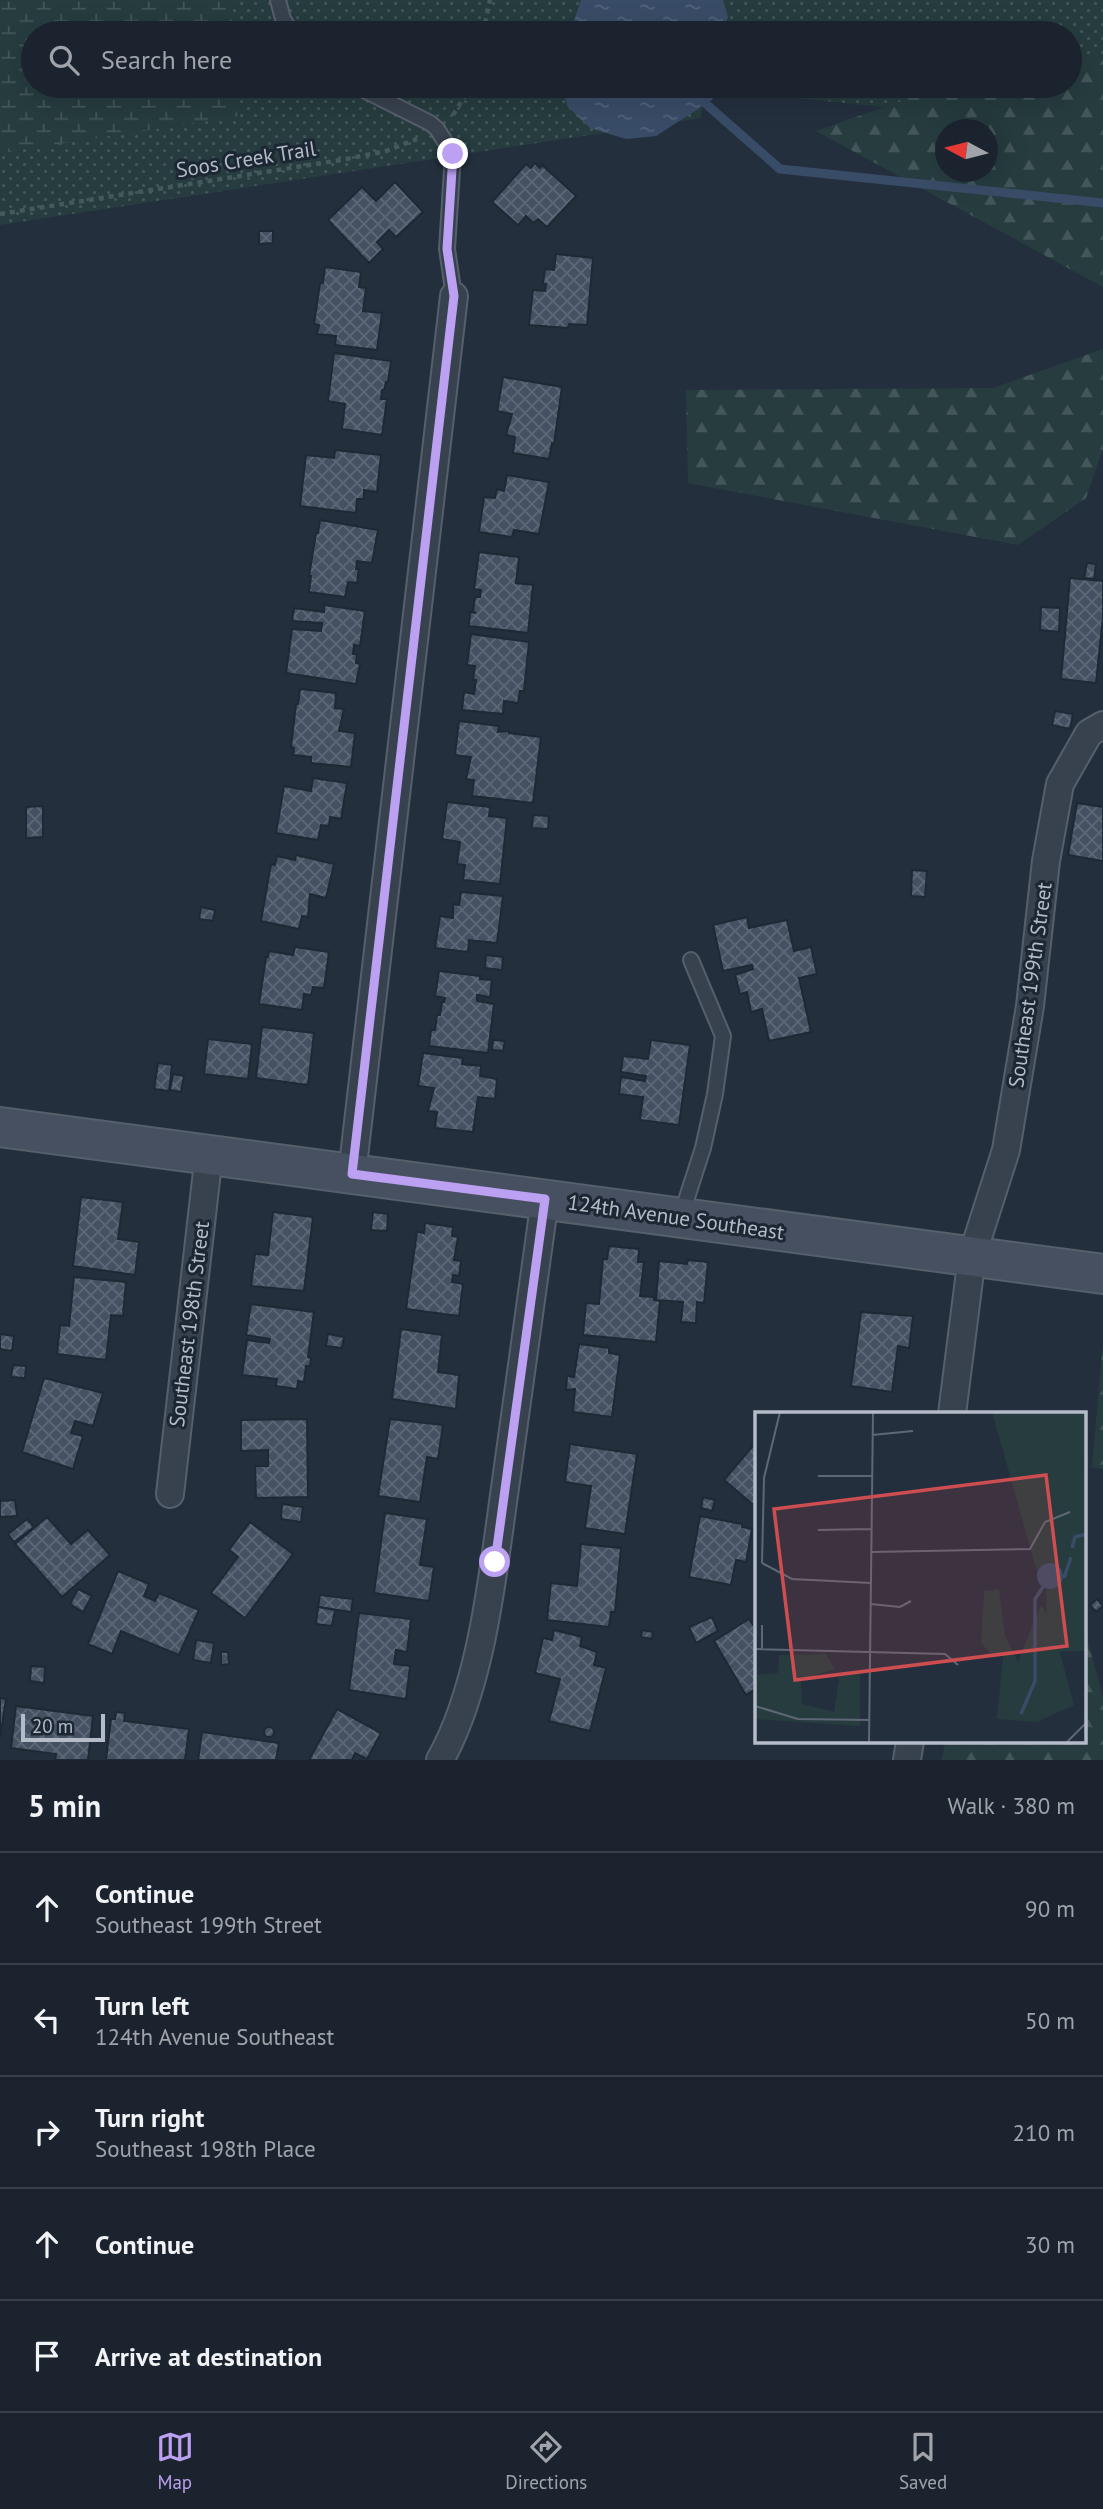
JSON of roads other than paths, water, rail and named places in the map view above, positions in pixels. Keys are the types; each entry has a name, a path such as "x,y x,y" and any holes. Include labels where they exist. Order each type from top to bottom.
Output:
{"street":[{"path":"352,1174 454,296"},
{"name":"Southeast 199th Street","path":"952,1412 972,1256 1006,1150 1030,1006 1046,861 1060,784 1089,733 1103,725"},
{"name":"124th Avenue Southeast","path":"0,1127 1103,1274"},
{"name":"Southeast 198th Street","path":"170,1494 209,1154"},
{"path":"440,1760 464,1701 478,1654 495,1562 545,1199"},
{"path":"907,1760 910,1742"}],"lane":[{"path":"278,0 285,21"},
{"path":"381,98 437,128 448,143 453,161 447,249 454,296"},
{"path":"680,1217 703,1149 716,1094 723,1035 691,960"}],"water":[{"path":"581,0 723,0 728,17 726,21 574,21"},
{"path":"565,98 713,98 656,136 626,139 590,128 568,107"}],"waterway":[{"path":"704,98 706,104 780,169 1103,203"}]}
